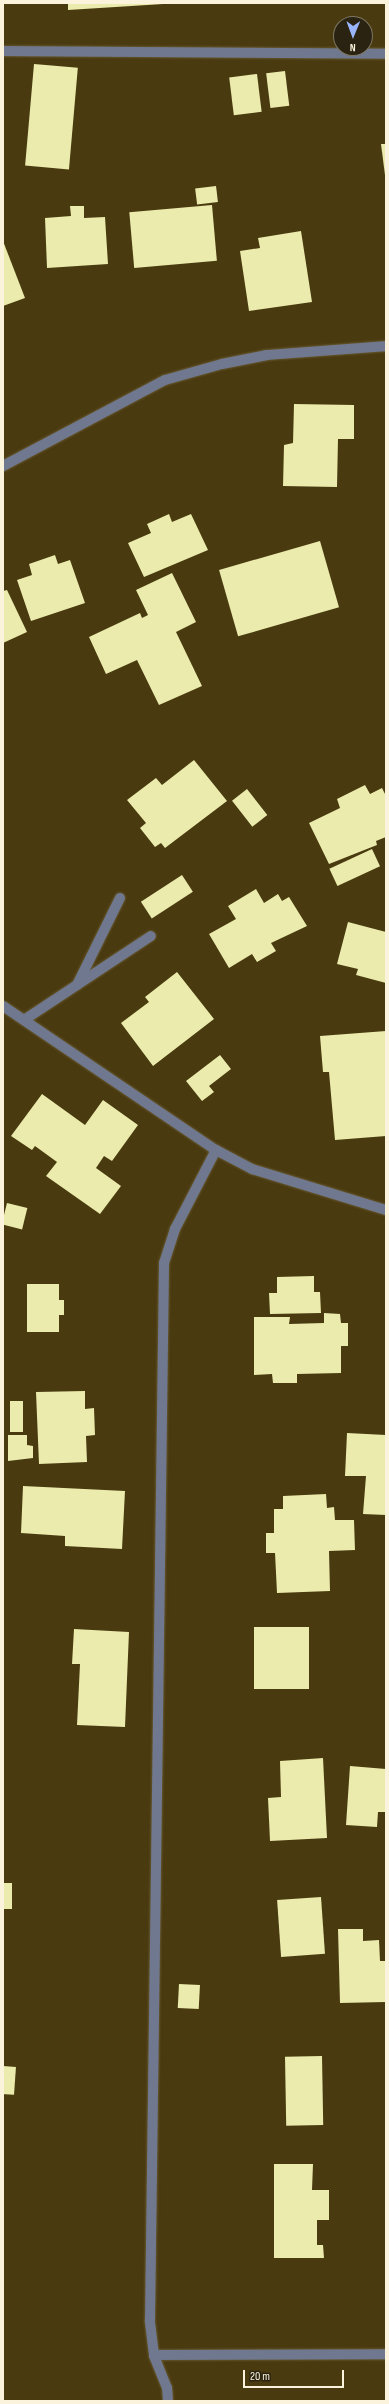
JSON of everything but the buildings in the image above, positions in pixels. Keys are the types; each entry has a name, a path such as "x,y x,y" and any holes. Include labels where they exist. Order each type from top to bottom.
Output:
{"street":[{"path":"3,51 386,54"},
{"path":"3,466 165,380 222,364 267,355 386,346"},
{"path":"77,985 120,898"},
{"path":"24,1020 151,936"},
{"path":"3,1006 216,1150 252,1169 386,1210"},
{"path":"168,2401 167,2388 154,2355 150,2320 164,1263 175,1229 216,1150"},
{"path":"154,2355 386,2354"}]}
